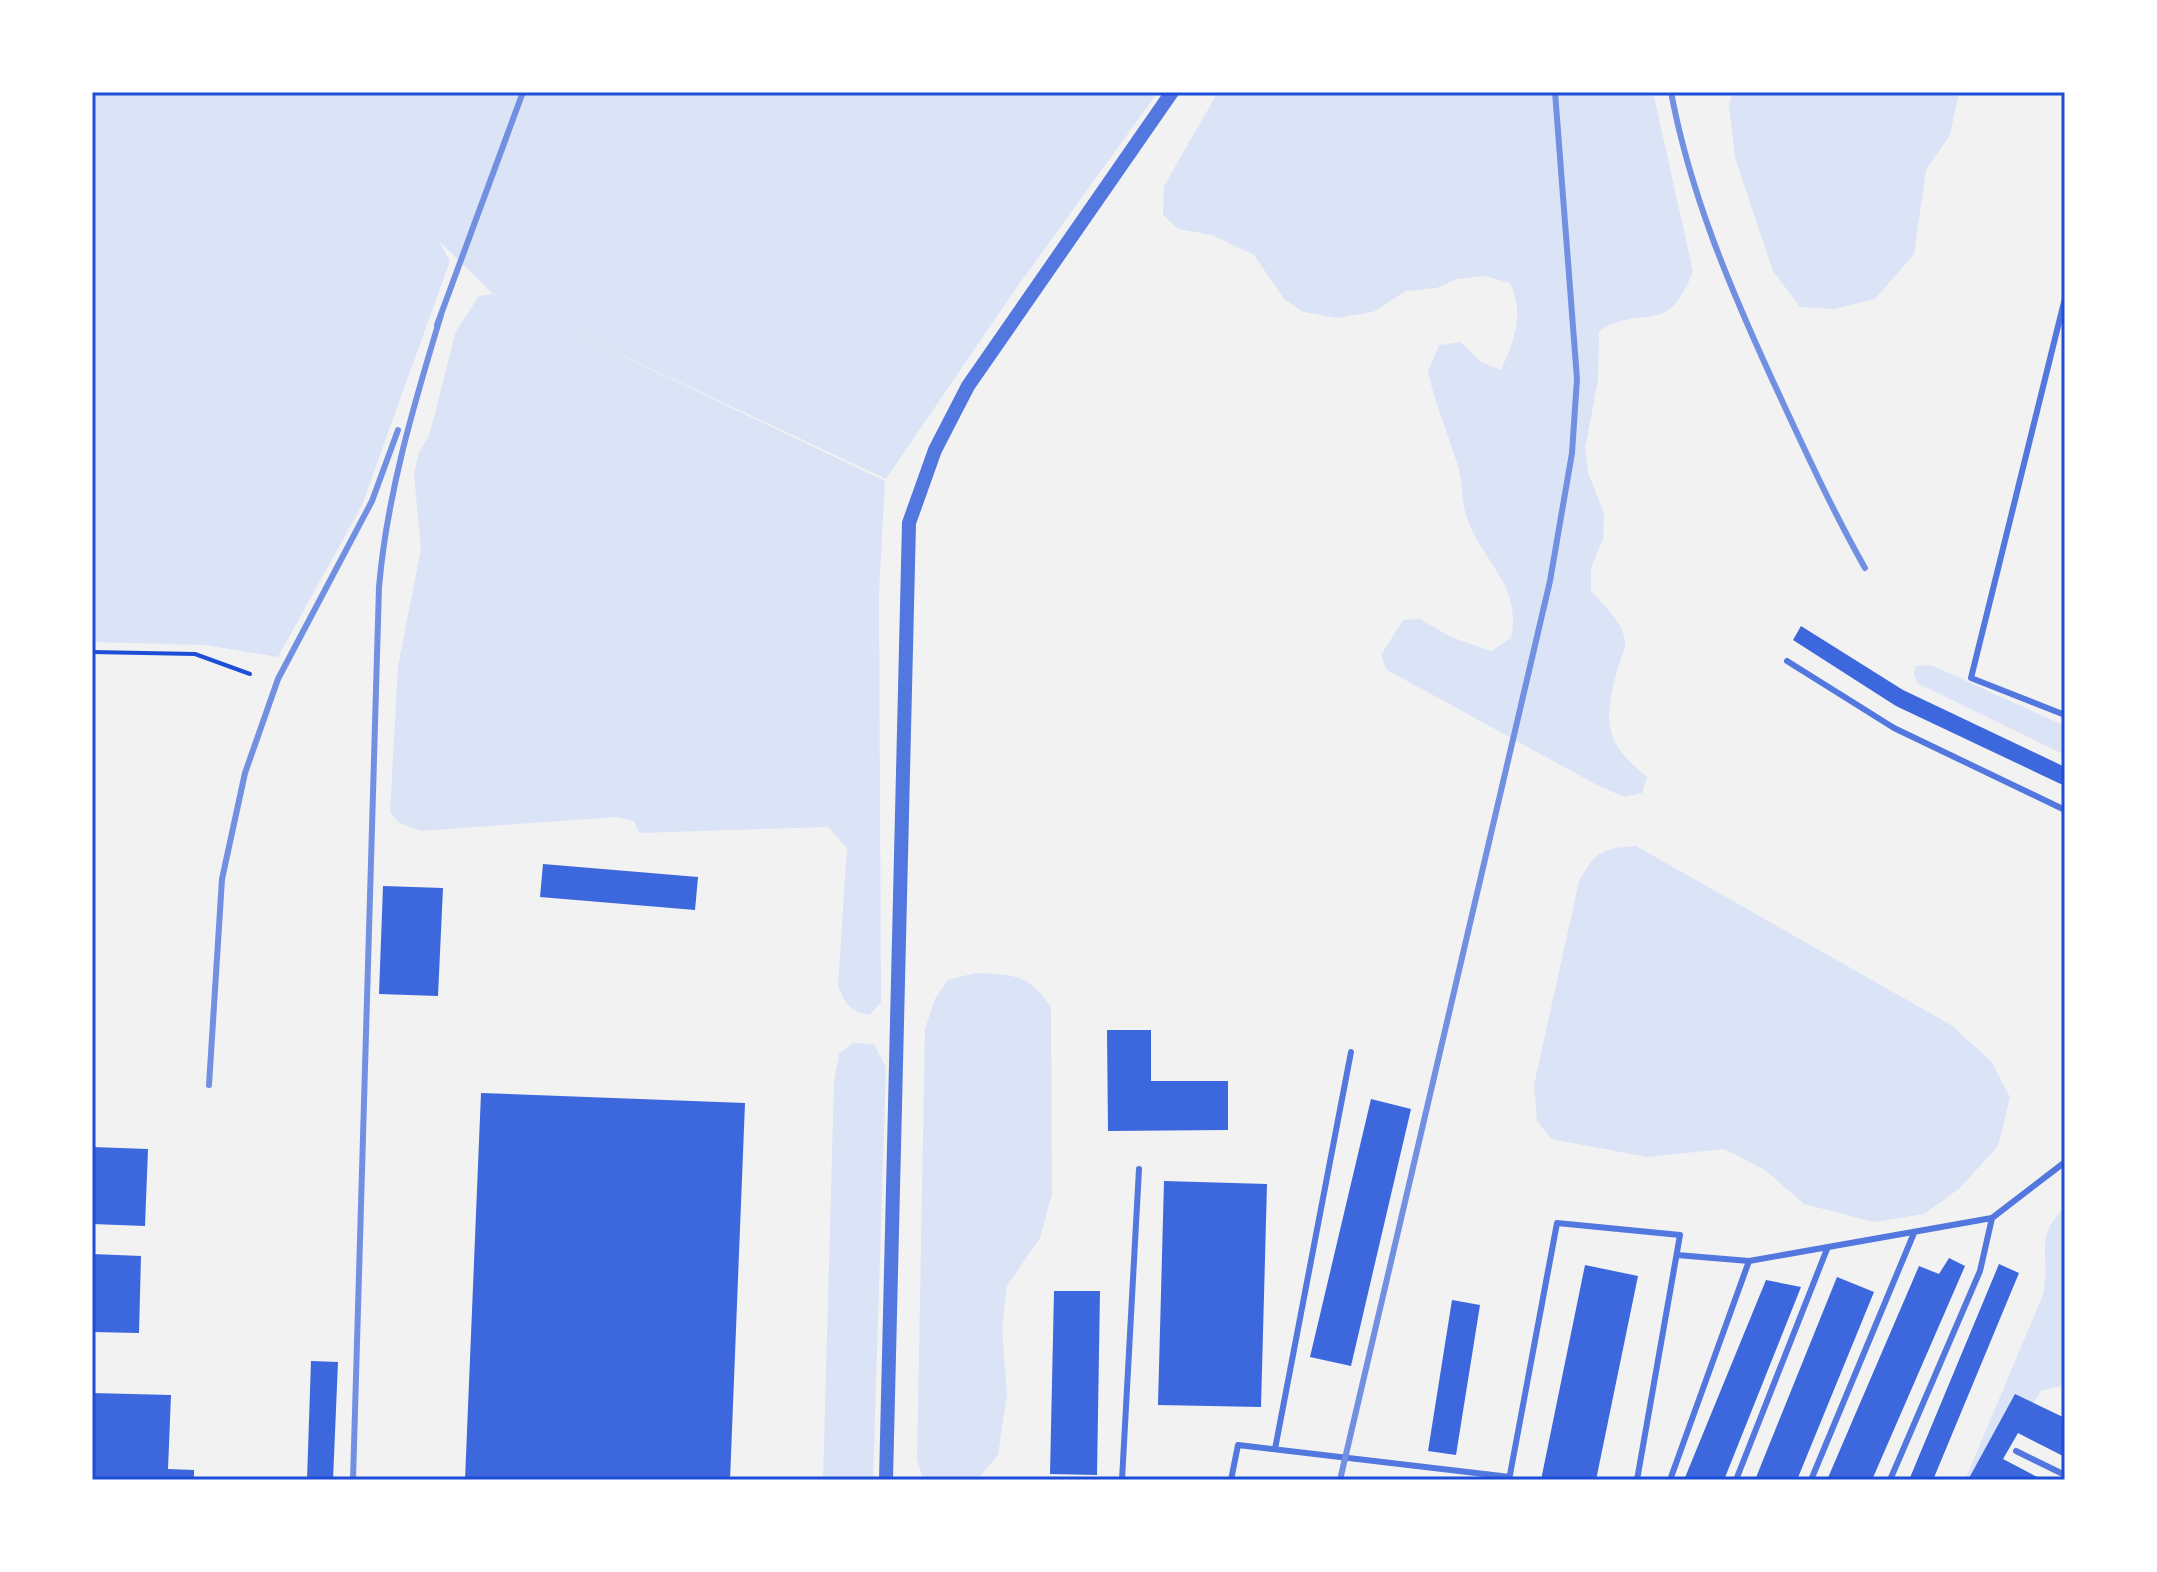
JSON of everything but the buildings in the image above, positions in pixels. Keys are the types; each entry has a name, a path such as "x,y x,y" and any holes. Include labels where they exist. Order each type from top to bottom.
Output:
{"street":[{"path":"886,1480 909,523 935,450 968,386 1172,92"}],"lane":[{"path":"2065,298 1971,678 2065,715"},
{"path":"1787,661 1894,728 2065,810"},
{"path":"1275,1449 1351,1052"},
{"path":"1677,1255 1749,1261 1992,1218 2065,1162"},
{"path":"1122,1480 1139,1169"},
{"path":"1890,1480 1980,1271 1992,1218"},
{"path":"1231,1480 1238,1445 1510,1479 1557,1223 1680,1235 1637,1480"},
{"path":"1811,1480 1914,1233"},
{"path":"1736,1480 1827,1249"},
{"path":"1670,1480 1749,1261"},
{"path":"2016,1451 2065,1475"}],"path":[{"path":"92,652 195,654 250,674"}],"shaded area":[{"path":"92,92 1158,92 1012,294 886,479 573,332 885,481 879,593 881,1002 870,1015 849,1006 838,986 847,848 828,827 639,833 634,821 616,817 421,831 399,823 390,812 398,666 421,549 414,475 418,454 429,436 456,331 479,296 493,294 438,240 450,261 362,505 278,657 205,645 92,642"},
{"path":"1218,92 1653,92 1693,272 1683,293 1663,313 1615,323 1599,331 1598,381 1585,448 1588,473 1604,513 1603,539 1591,568 1591,591 1617,622 1625,643 1610,702 1610,729 1622,752 1647,777 1642,793 1624,797 1597,785 1387,670 1381,655 1403,620 1420,619 1451,637 1491,651 1511,638 1511,602 1466,515 1458,466 1428,372 1439,345 1461,342 1481,362 1501,370 1516,327 1514,295 1510,283 1485,276 1457,279 1437,288 1406,291 1373,312 1337,318 1303,312 1284,299 1254,255 1212,235 1178,229 1163,215 1164,186"},
{"path":"1732,92 1959,92 1950,135 1926,170 1914,254 1875,299 1834,309 1800,307 1773,271 1735,158 1729,106"},
{"path":"1931,665 2065,726 2065,755 1917,683 1914,673 1916,666"},
{"path":"1636,846 1951,1025 1991,1061 2010,1097 1998,1146 1960,1188 1924,1214 1874,1222 1804,1204 1765,1170 1724,1149 1647,1157 1551,1139 1537,1121 1534,1085 1579,881 1601,853"},
{"path":"975,973 1019,978 1035,988 1051,1007 1052,1194 1040,1238 1007,1286 1002,1327 1007,1394 998,1455 977,1480 927,1480 922,1476 917,1459 925,1029 935,999 948,980"},
{"path":"853,1043 874,1044 886,1067 873,1480 823,1480 834,1082 839,1054"},
{"path":"2065,1207 2065,1385 2041,1391 1984,1480 1965,1480 2042,1297 2046,1239 2049,1229"}],"railway":[{"path":"437,325 523,92"},
{"path":"1340,1480 1550,581 1572,453 1577,379 1555,92"},
{"path":"1671,92 1689,166 1726,273 1805,450 1865,568"},
{"path":"353,1480 379,587 395,484 441,315"},
{"path":"209,1085 222,879 245,773 278,679 372,501 398,430"}]}
